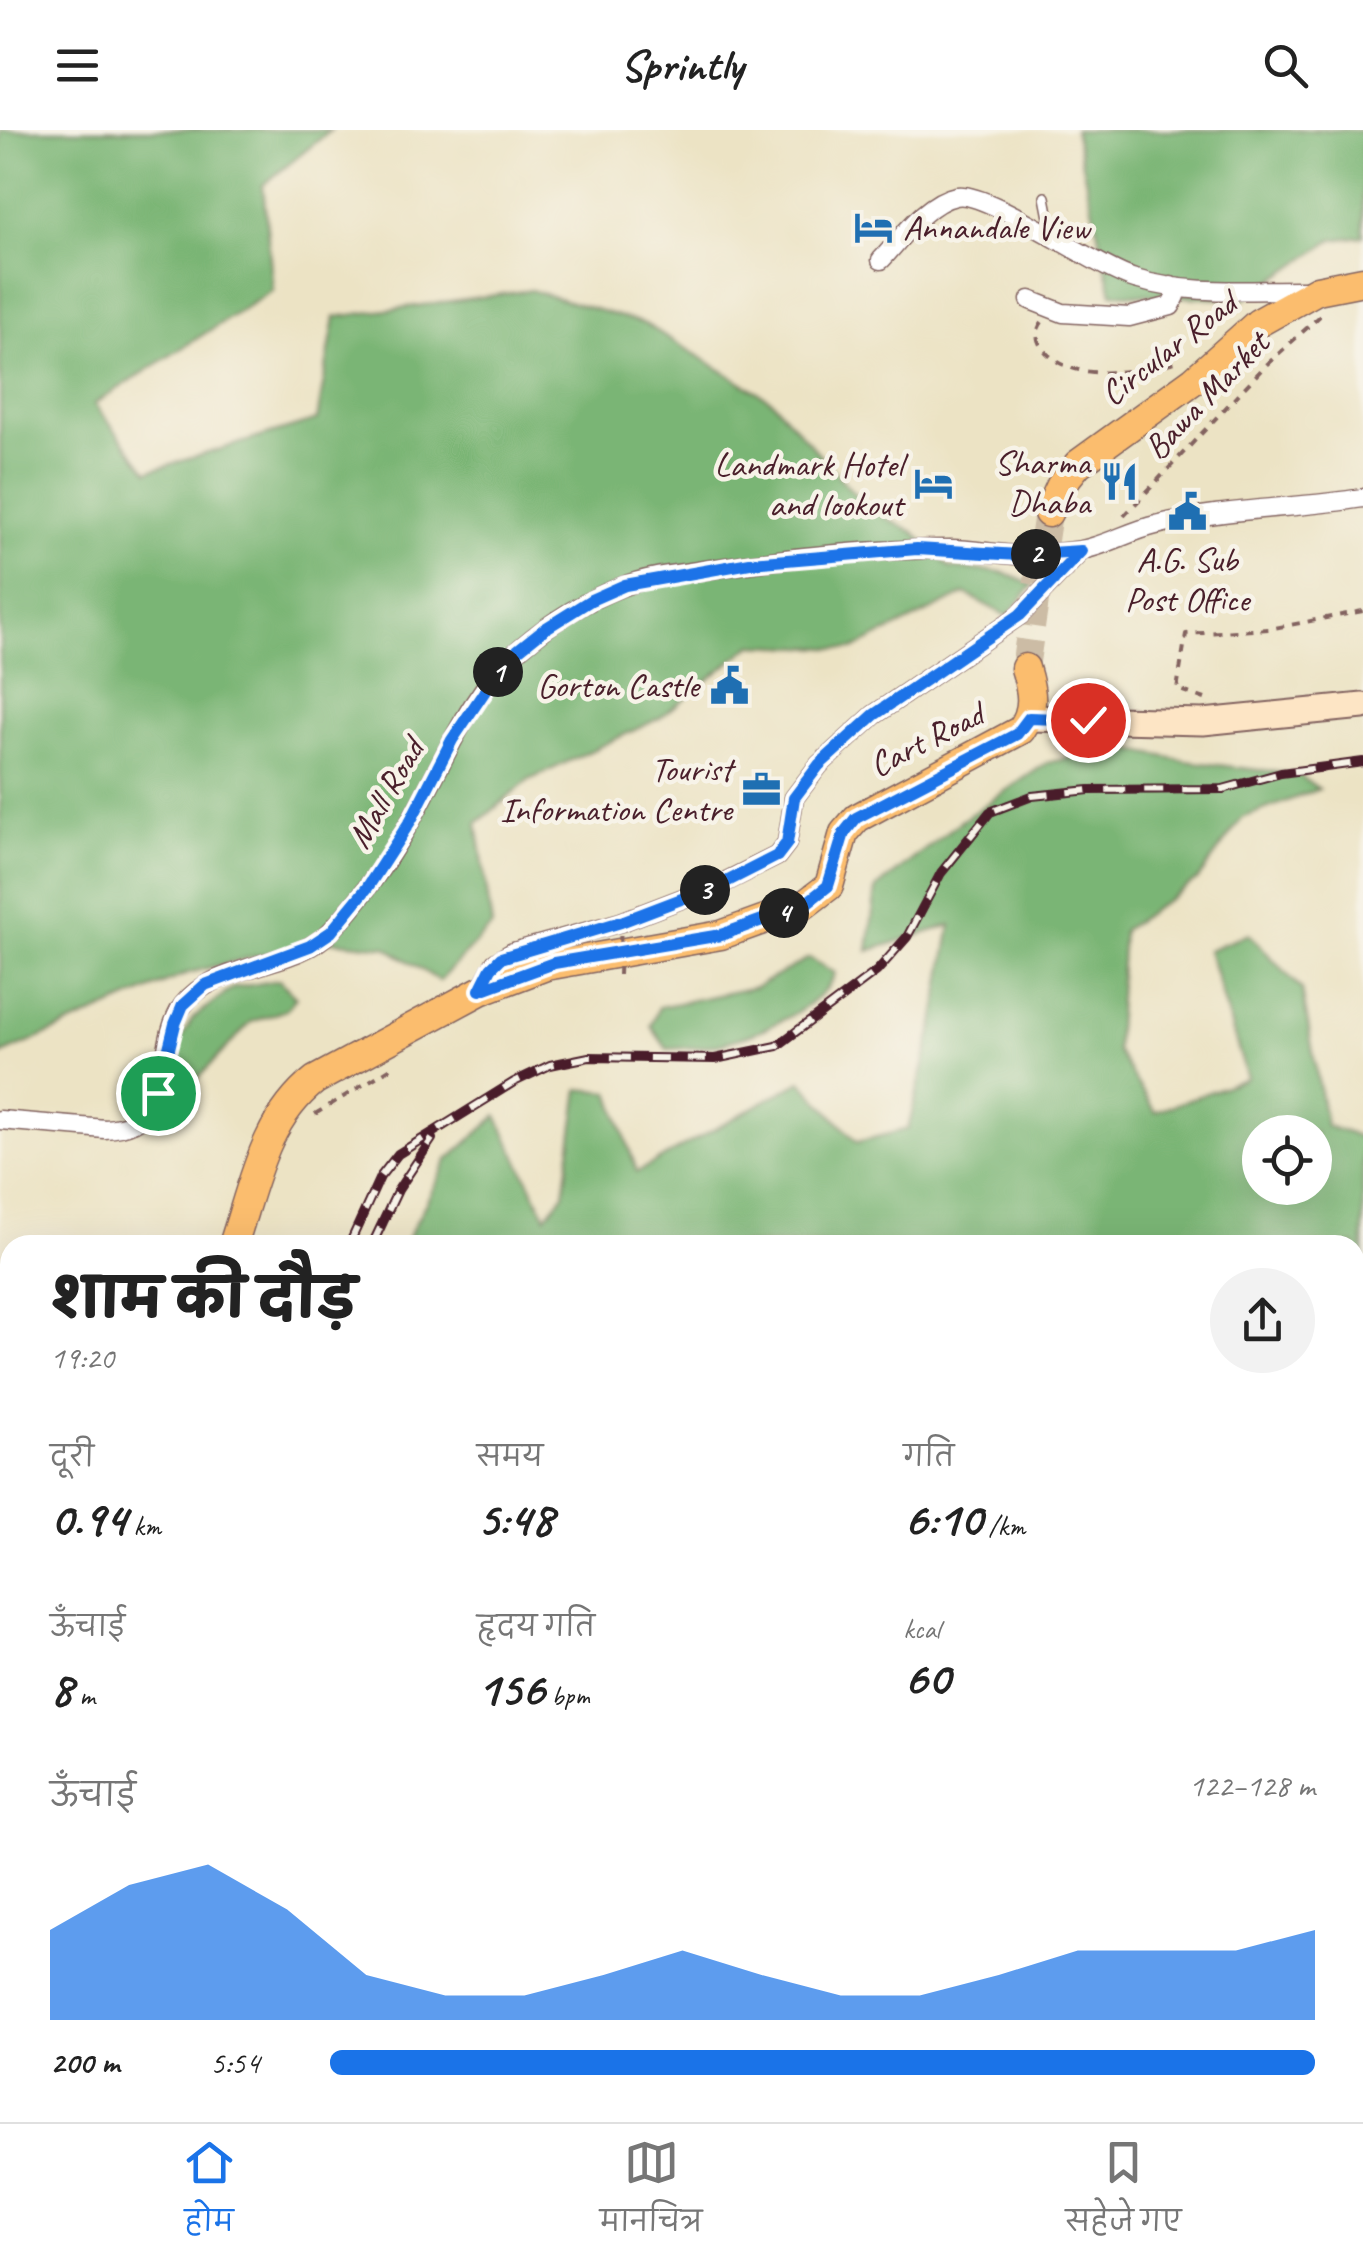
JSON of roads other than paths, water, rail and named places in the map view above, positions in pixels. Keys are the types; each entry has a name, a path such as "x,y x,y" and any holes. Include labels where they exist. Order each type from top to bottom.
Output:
{"main road":[{"name":"Circular Road","path":"1048,513 1061,485 1078,464 1194,380 1258,323 1320,302 1363,281"},
{"path":"1025,668 1032,695 1029,718"},
{"name":"Cart Road","path":"236,1235 266,1140 298,1095 315,1080 480,990 554,963 721,935 804,905 828,886 844,833 856,818 1017,734 1029,718 1204,722 1363,706"}],"street":[{"path":"881,260 928,212 956,196 972,195 1016,220 1052,233 1134,280 1320,302"},
{"path":"1030,300 1063,313 1129,317 1171,306 1176,296 1171,286"},
{"name":"Mall Road","path":"0,1120 104,1130 138,1122 149,1112 158,1093 183,1005 205,985 310,946 331,932 367,888 411,820 431,778 486,687 518,650 591,600 625,585 750,563 917,549 1019,555 1081,551 1155,525 1214,514 1363,498"},
{"path":"480,990 501,958 621,922 726,882 777,856 787,843 794,798 819,765 874,715 1020,615 1081,551"}],"lane":[{"path":"1045,198 1052,233"}],"tunnel":[{"path":"1025,668 1048,513"}],"railway":[{"path":"354,1235 380,1177 398,1154 514,1082 550,1065 589,1057 715,1059 777,1046 877,971 907,937 941,873 990,812 1032,796 1089,790 1223,789 1281,773 1363,762"},
{"path":"377,1235 398,1190 432,1139"}],"place":[{"name":"Annandale View","path":"873,227"},
{"name":"Sharma Dhaba","path":"1120,482"},
{"name":"Landmark Hotel and lookout","path":"933,484"},
{"name":"A.G. Sub Post Office","path":"1187,512"},
{"name":"Gorton Castle","path":"729,685"},
{"name":"Tourist Information Centre","path":"762,789"}]}
